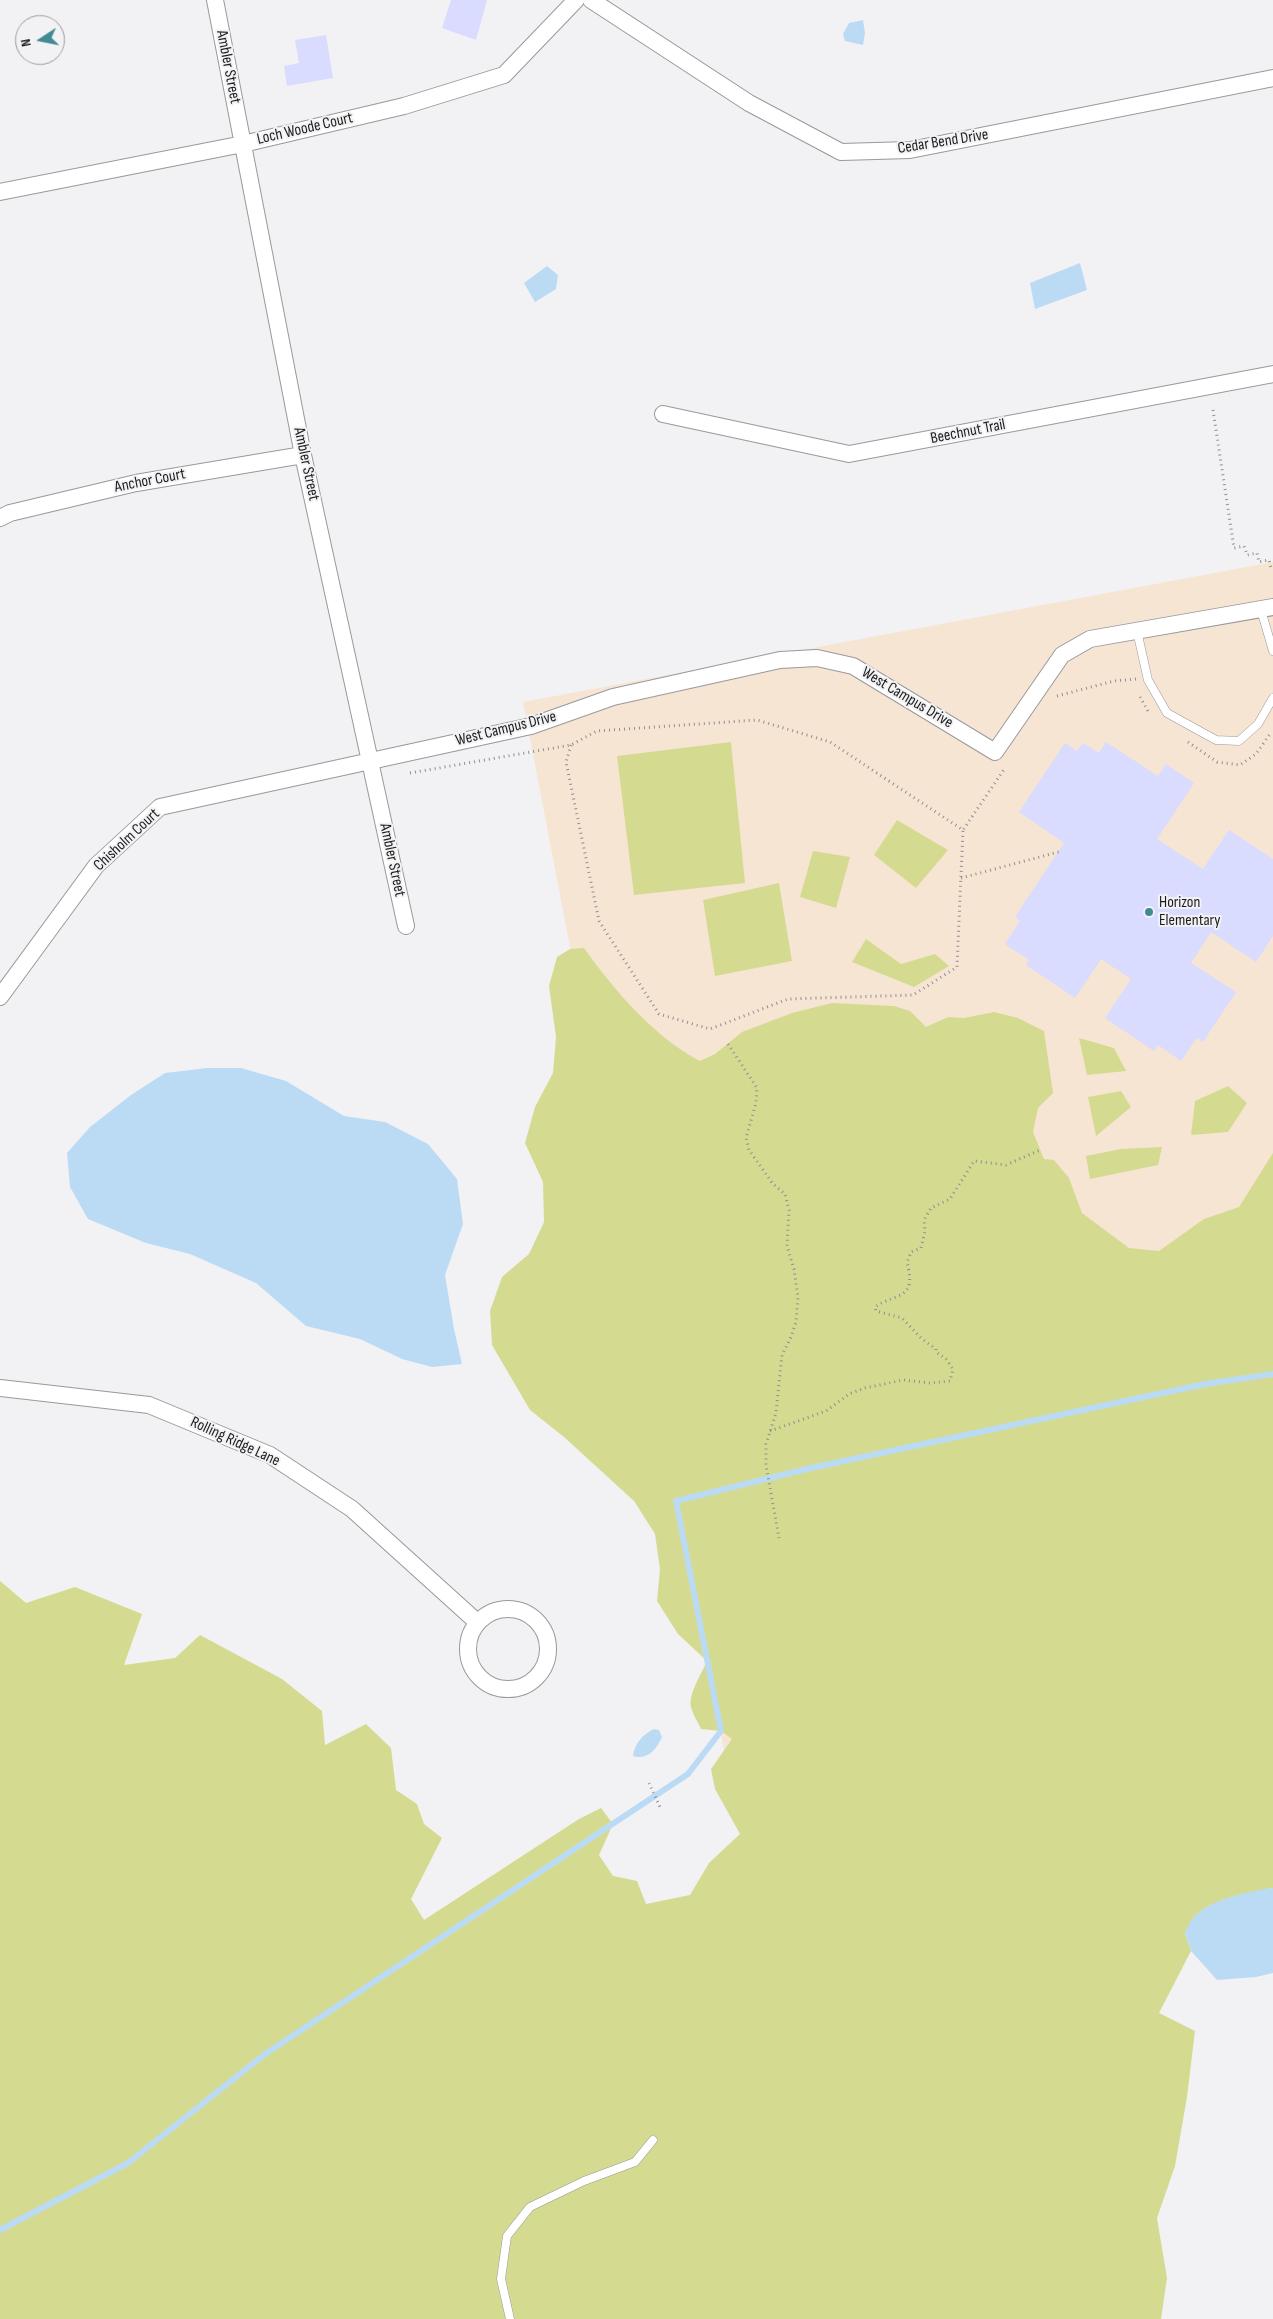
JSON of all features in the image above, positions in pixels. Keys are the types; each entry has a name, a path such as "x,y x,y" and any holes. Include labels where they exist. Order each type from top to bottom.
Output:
{"street":[{"name":"Ambler Street","path":"215,0 303,455 406,926"},
{"name":"Loch Woode Court","path":"0,192 243,144 404,106 504,75 576,0"},
{"name":"Cedar Bend Drive","path":"591,0 748,104 842,152 910,150 1273,78"},
{"name":"Beechnut Trail","path":"664,414 849,454 1273,374"},
{"name":"Anchor Court","path":"0,518 136,483 303,455"},
{"name":"West Campus Drive","path":"371,762 531,726 613,697 780,660 817,658 853,666 994,752 1062,655 1090,639 1267,609"},
{"name":"Chisholm Court","path":"0,997 96,866 160,807 371,762"},
{"name":"Rolling Ridge Lane","path":"0,1388 149,1405 270,1455 352,1509 477,1622"},
{"path":"513,1608 526,1612 536,1619 544,1630 548,1642 548,1656 544,1668 536,1678 525,1686 512,1689 498,1688 485,1682 472,1667 468,1647 470,1634 477,1622 494,1611 513,1608"}],"lane":[{"path":"1267,609 1273,651"},
{"path":"1137,631 1148,680 1167,713 1216,740 1239,741 1258,724 1273,698"},
{"path":"510,2319 501,2279 507,2236 530,2207 584,2181 635,2162 653,2140"}],"path":[{"path":"1213,410 1234,548 1244,546 1247,554 1257,553 1259,562 1270,560 1271,568 1273,568"},
{"path":"1050,700 1064,694 1114,681 1136,679 1137,687"},
{"path":"1139,695 1143,704 1154,718"},
{"path":"408,774 571,745 597,731 676,724 757,720 830,742 963,830"},
{"path":"1180,737 1217,762 1240,765 1256,754 1273,729"},
{"path":"571,745 566,762 599,921 659,1014 710,1030 788,999 913,995 957,967 963,830 1006,766"},
{"path":"961,878 1062,852"},
{"path":"728,1044 757,1088 756,1103 746,1138 749,1150 773,1184 785,1194 789,1210 787,1246 794,1269 798,1297 796,1322 792,1337 782,1355 776,1413 766,1444 766,1465 779,1538"},
{"path":"770,1431 826,1411 849,1394 865,1388 903,1380 930,1384 950,1381 953,1369 946,1359 936,1352 936,1349 921,1338 902,1318 876,1311 875,1307 898,1298 907,1289 910,1276 907,1262 911,1252 921,1248 925,1231 924,1220 930,1208 950,1199 974,1161 1006,1165 1040,1150"},
{"path":"649,1784 660,1807"}],"shaded area":[{"path":"1273,562 1273,1731 740,1834 523,702"}],"green space":[{"path":"731,742 745,883 634,895 617,756"},
{"path":"897,820 948,850 916,888 874,855"},
{"path":"813,851 850,857 836,908 800,897"},
{"path":"779,883 792,961 715,976 703,900"},
{"path":"866,939 901,964 935,954 949,966 914,987 852,962"},
{"path":"584,948 608,980 651,1026 683,1051 700,1061 715,1054 742,1032 792,1013 832,1003 894,1006 910,1011 926,1027 948,1017 964,1018 994,1012 1018,1018 1044,1031 1053,1093 1038,1108 1033,1132 1044,1159 1054,1160 1069,1178 1082,1213 1129,1248 1159,1251 1204,1219 1239,1207 1273,1153 1273,1888 1235,1896 1209,1906 1185,1933 1191,1951 1159,2013 1195,2031 1187,2097 1175,2166 1157,2218 1167,2278 1161,2319 0,2319 0,1581 26,1603 75,1587 142,1614 124,1665 175,1658 200,1635 282,1679 322,1711 325,1745 366,1724 391,1748 396,1790 417,1804 424,1824 442,1838 411,1899 424,1920 579,1819 601,1808 613,1824 599,1855 613,1876 637,1881 646,1904 690,1895 709,1863 740,1834 715,1789 711,1769 732,1739 721,1731 701,1729 692,1710 692,1696 707,1661 678,1634 657,1601 660,1569 655,1534 634,1501 564,1437 530,1410 492,1345 490,1311 502,1277 529,1254 544,1222 543,1182 525,1143 535,1107 553,1073 556,1037 549,986 557,957 570,949"},
{"path":"1079,1038 1114,1048 1126,1071 1087,1075"},
{"path":"1228,1086 1247,1103 1228,1132 1191,1135 1195,1101"},
{"path":"1121,1091 1131,1107 1096,1136 1088,1097"},
{"path":"1162,1147 1158,1165 1090,1179 1086,1156 1121,1149"}],"water":[{"path":"863,20 865,33 863,45 845,41 843,34 849,23"},
{"path":"1080,263 1087,290 1035,309 1030,283"},
{"path":"547,266 558,275 556,289 535,302 524,283"},
{"path":"207,1068 241,1068 286,1081 344,1116 385,1122 428,1144 457,1179 463,1224 445,1275 462,1364 432,1367 402,1359 360,1339 306,1326 256,1283 190,1254 146,1243 88,1219 70,1187 67,1153 90,1127 131,1095 165,1073"},
{"path":"654,1729 659,1730 662,1737 654,1750 643,1757 633,1756 635,1747 640,1740"},
{"path":"1273,1888 1273,1973 1256,1977 1217,1980 1191,1951 1185,1933 1190,1922 1199,1912 1219,1901 1253,1891"}],"building":[{"path":"451,0 487,0 476,40 442,28"},
{"path":"326,35 333,78 287,86 284,66 299,63 295,40"},
{"path":"1106,742 1158,776 1166,764 1194,783 1157,839 1203,869 1229,830 1273,859 1273,936 1256,962 1211,932 1191,963 1236,992 1203,1042 1197,1038 1181,1061 1158,1045 1154,1051 1105,1018 1131,979 1101,959 1075,998 1026,965 1029,960 1005,944 1020,921 1015,917 1064,843 1019,812 1065,743 1077,751 1083,743 1099,753"}],"waterway":[{"path":"0,2230 128,2163 265,2054 688,1774 721,1731 676,1501 811,1468 1205,1384 1273,1374"}],"place":[{"name":"Horizon Elementary","path":"1149,912"}]}
